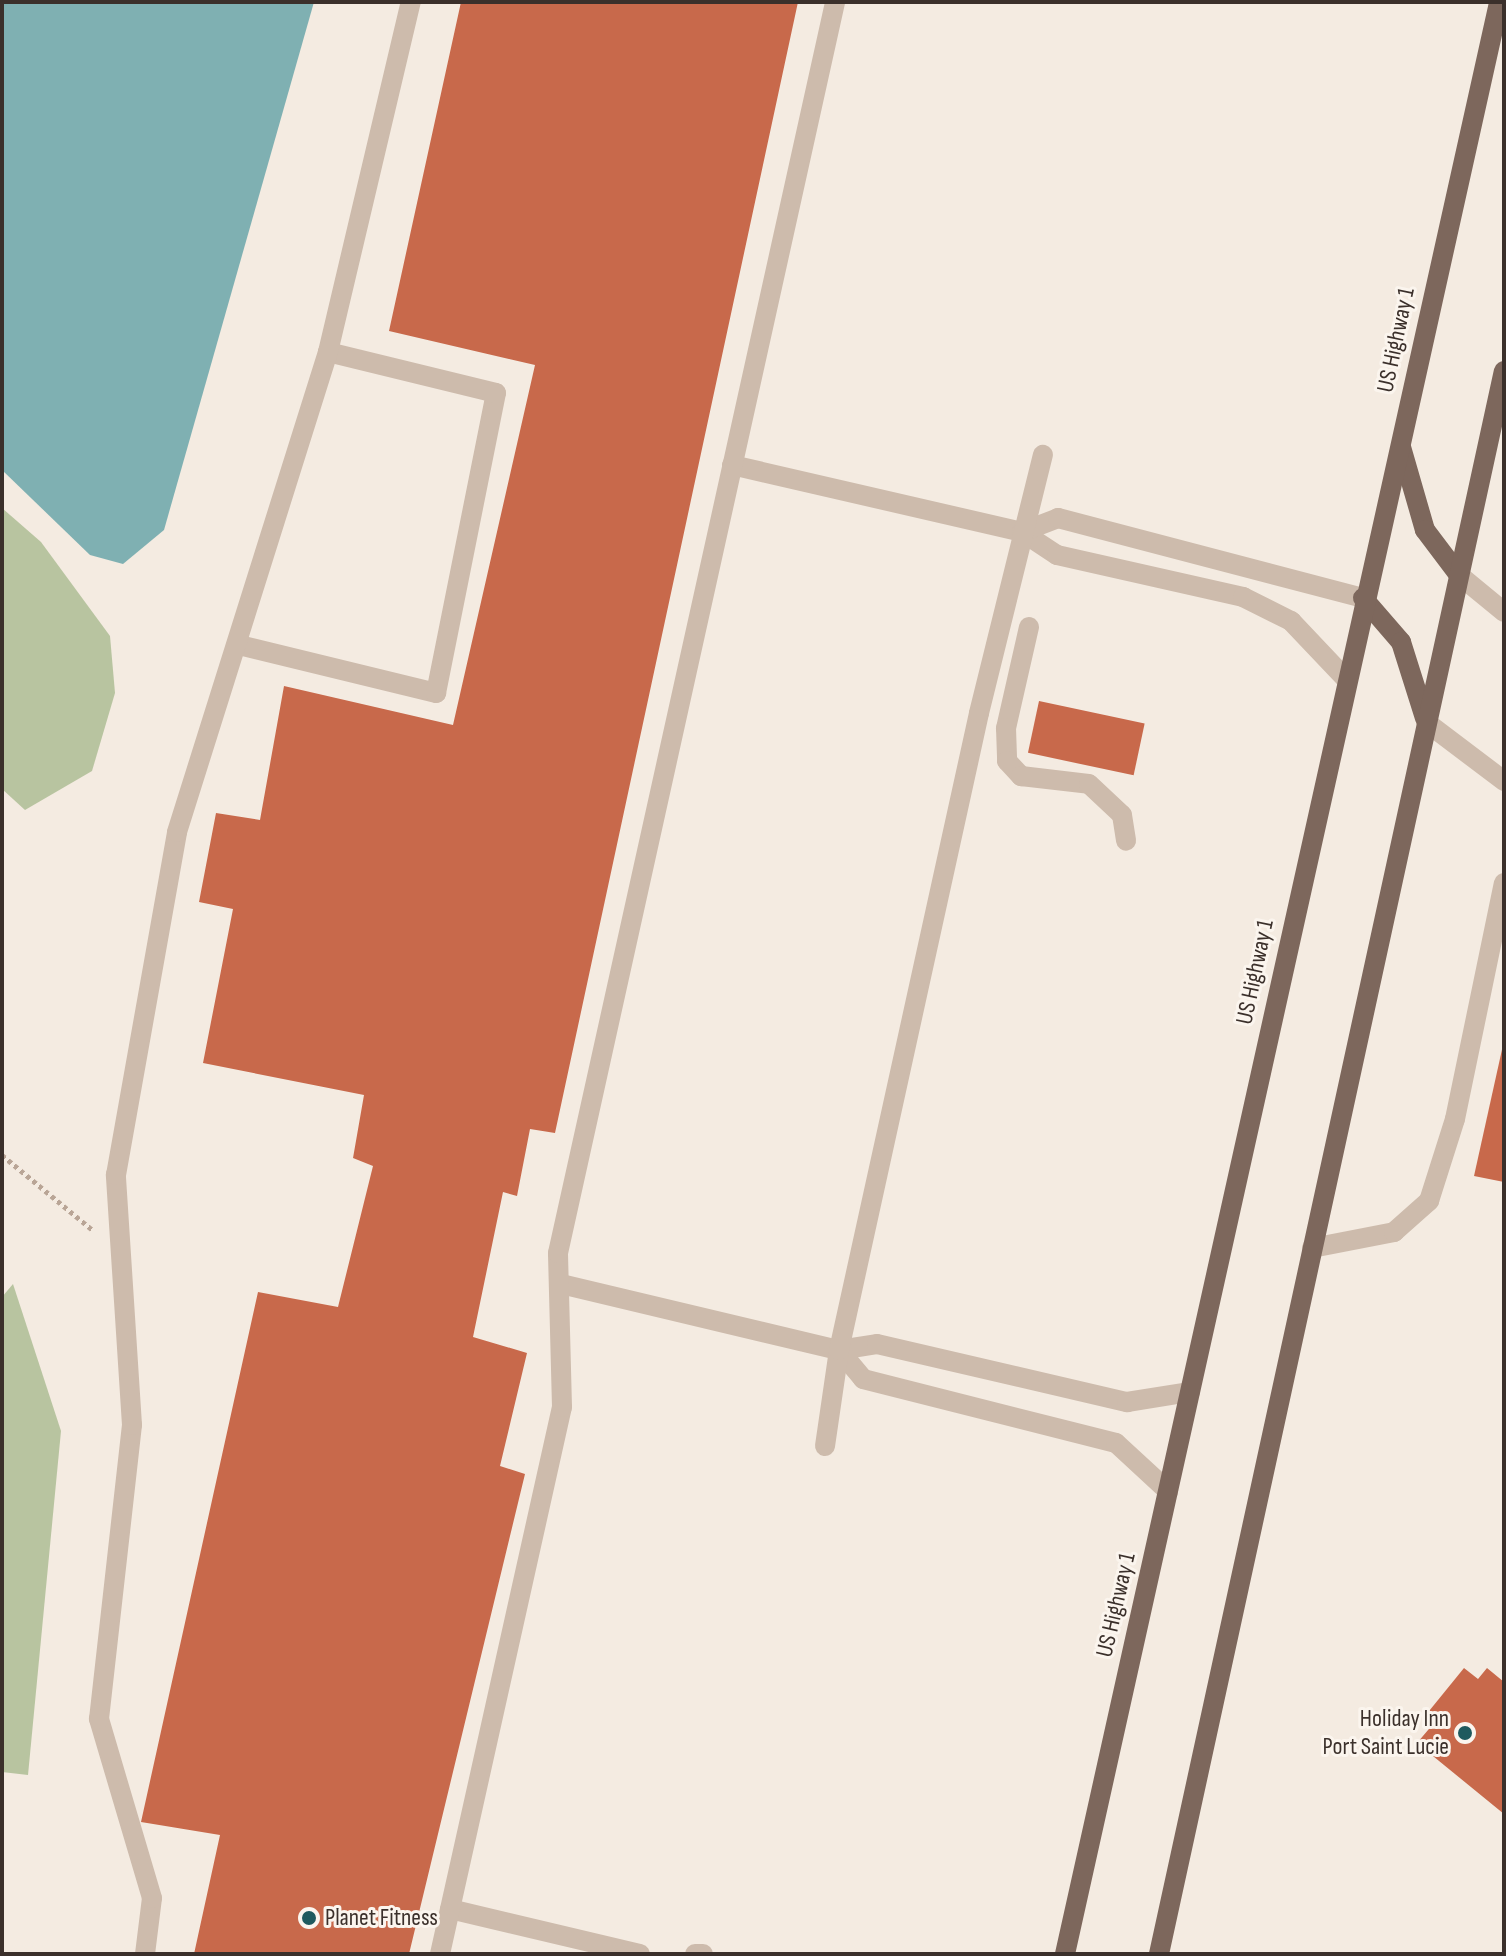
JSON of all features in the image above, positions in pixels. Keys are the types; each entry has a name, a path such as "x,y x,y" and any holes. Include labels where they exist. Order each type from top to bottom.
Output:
{"main road":[{"name":"US Highway 1","path":"1065,1954 1345,678 1499,2"},
{"path":"1159,1954 1504,371"},
{"path":"1400,443 1425,530 1459,575"},
{"path":"1363,598 1401,642 1426,722"}],"lane":[{"path":"145,1954 152,1898 99,1719 132,1425 116,1175 177,832 239,645 328,352 411,2"},
{"path":"440,1954 562,1407 558,1253 835,2"},
{"path":"239,645 436,693 496,393 328,352"},
{"path":"825,1446 839,1350 1022,532 1043,455"},
{"path":"732,465 1022,532 1057,555 1243,597 1291,621 1345,678"},
{"path":"1022,532 1058,518 1363,598"},
{"path":"1459,575 1504,612"},
{"path":"1029,627 1006,728 1007,761 1021,776 1089,784 1122,815 1126,841"},
{"path":"1426,722 1504,781"},
{"path":"1312,1248 1394,1232 1429,1201 1455,1119 1504,883"},
{"path":"561,1284 839,1350 877,1344 1127,1402 1190,1392"},
{"path":"839,1350 863,1379 1116,1443 1168,1491"},
{"path":"450,1909 640,1954"},
{"path":"695,1954 703,1954"}],"path":[{"path":"2,1155 122,1247"}],"green space":[{"path":"2,508 41,542 110,636 115,693 92,771 25,810 2,789"},
{"path":"13,1284 61,1431 28,1775 2,1772 2,1297"}],"water":[{"path":"2,2 314,2 164,530 123,564 90,555 2,470"}],"building":[{"path":"461,2 798,2 555,1133 530,1129 517,1196 503,1192 473,1337 527,1353 500,1466 525,1474 409,1954 194,1954 220,1835 141,1822 258,1292 338,1307 373,1166 353,1158 364,1095 203,1063 233,909 199,902 216,813 260,820 284,686 453,725 535,365 389,331"},
{"path":"1039,701 1145,723 1134,775 1028,753"},
{"path":"1504,1045 1504,1182 1474,1176"},
{"name":"Holiday Inn Port Saint Lucie","path":"1464,1668 1478,1679 1487,1668 1504,1682 1504,1814 1417,1743 1434,1723 1425,1716"}],"place":[{"name":"Holiday Inn Port Saint Lucie","path":"1465,1733"},
{"name":"Planet Fitness","path":"309,1918"}]}
